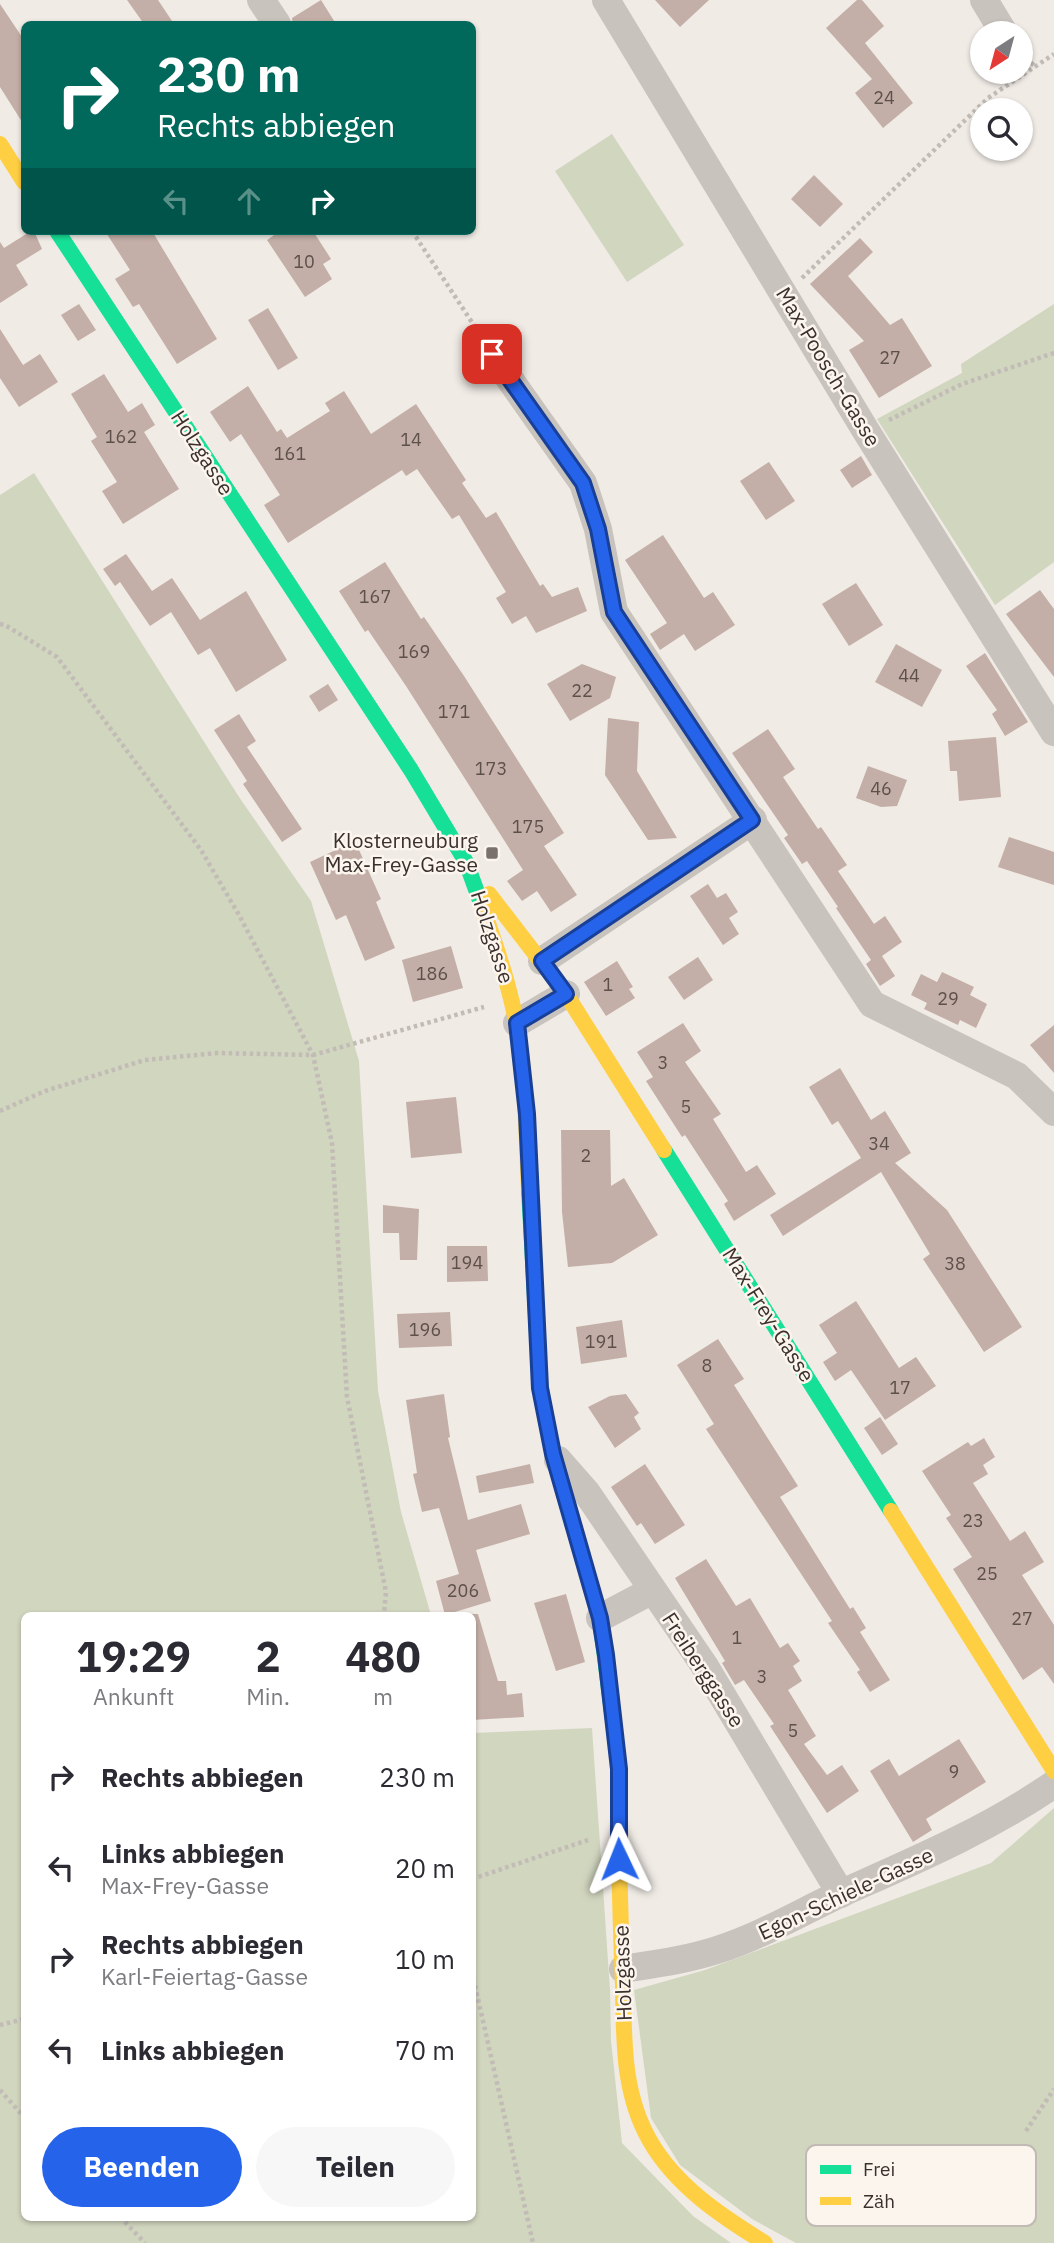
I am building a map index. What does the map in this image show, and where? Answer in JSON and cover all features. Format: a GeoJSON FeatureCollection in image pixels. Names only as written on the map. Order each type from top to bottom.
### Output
{"type":"FeatureCollection","features":[{"type":"Feature","properties":{"kind":"street"},"geometry":{"type":"LineString","coordinates":[[261,0],[275,21]]}},
{"type":"Feature","properties":{"kind":"street","name":"Max-Poosch-Gasse"},"geometry":{"type":"LineString","coordinates":[[606,0],[866,431],[1054,732]]}},
{"type":"Feature","properties":{"kind":"street"},"geometry":{"type":"LineString","coordinates":[[984,0],[997,21]]}},
{"type":"Feature","properties":{"kind":"street"},"geometry":{"type":"LineString","coordinates":[[0,145],[21,177]]}},
{"type":"Feature","properties":{"kind":"street","name":"Holzgasse"},"geometry":{"type":"LineString","coordinates":[[60,235],[411,770],[468,868],[498,950],[514,1011],[527,1114],[540,1388],[553,1454],[600,1618],[606,1655],[619,1769],[618,1832],[625,2058],[630,2092],[639,2120],[672,2174],[737,2226],[765,2243]]}},
{"type":"Feature","properties":{"kind":"street"},"geometry":{"type":"LineString","coordinates":[[492,354],[583,483],[598,529],[614,612],[872,1004],[1017,1076],[1054,1112]]}},
{"type":"Feature","properties":{"kind":"street"},"geometry":{"type":"LineString","coordinates":[[542,961],[752,820]]}},
{"type":"Feature","properties":{"kind":"street","name":"Max-Frey-Gasse"},"geometry":{"type":"LineString","coordinates":[[468,868],[566,994],[1054,1771]]}},
{"type":"Feature","properties":{"kind":"street"},"geometry":{"type":"LineString","coordinates":[[514,1011],[566,994]]}},
{"type":"Feature","properties":{"kind":"street","name":"Freiberggasse"},"geometry":{"type":"LineString","coordinates":[[553,1454],[587,1493],[651,1591],[704,1665],[841,1894]]}},
{"type":"Feature","properties":{"kind":"street"},"geometry":{"type":"LineString","coordinates":[[600,1618],[651,1591]]}},
{"type":"Feature","properties":{"kind":"street","name":"Egon-Schiele-Gasse"},"geometry":{"type":"LineString","coordinates":[[623,1969],[685,1959],[749,1938],[934,1854],[1017,1810],[1054,1784]]}},
{"type":"Feature","properties":{"kind":"path"},"geometry":{"type":"LineString","coordinates":[[784,296],[988,98],[1054,54]]}},
{"type":"Feature","properties":{"kind":"path"},"geometry":{"type":"LineString","coordinates":[[415,235],[492,354]]}},
{"type":"Feature","properties":{"kind":"path"},"geometry":{"type":"LineString","coordinates":[[866,431],[962,384],[1054,353]]}},
{"type":"Feature","properties":{"kind":"path"},"geometry":{"type":"LineString","coordinates":[[0,624],[57,657],[201,850],[239,915],[313,1055],[332,1143],[347,1397],[386,1592],[384,1612]]}},
{"type":"Feature","properties":{"kind":"path"},"geometry":{"type":"LineString","coordinates":[[0,1111],[45,1091],[145,1060],[217,1053],[313,1055],[514,1011]]}},
{"type":"Feature","properties":{"kind":"path"},"geometry":{"type":"LineString","coordinates":[[476,1877],[618,1832]]}},
{"type":"Feature","properties":{"kind":"path"},"geometry":{"type":"LineString","coordinates":[[476,1990],[533,2243]]}},
{"type":"Feature","properties":{"kind":"path"},"geometry":{"type":"LineString","coordinates":[[0,2025],[21,2020]]}},
{"type":"Feature","properties":{"kind":"path"},"geometry":{"type":"LineString","coordinates":[[1026,2131],[1054,2089]]}},
{"type":"Feature","properties":{"kind":"path"},"geometry":{"type":"LineString","coordinates":[[0,2090],[21,2114]]}},
{"type":"Feature","properties":{"kind":"path"},"geometry":{"type":"LineString","coordinates":[[124,2221],[145,2243]]}},
{"type":"Feature","properties":{"kind":"green space"},"geometry":{"type":"Polygon","coordinates":[[[612,134],[684,245],[627,282],[555,171],[612,134]]]}},
{"type":"Feature","properties":{"kind":"green space"},"geometry":{"type":"Polygon","coordinates":[[[1054,304],[1054,562],[995,605],[877,419],[962,373],[961,364],[1054,304]]]}},
{"type":"Feature","properties":{"kind":"green space"},"geometry":{"type":"Polygon","coordinates":[[[34,473],[239,797],[311,901],[359,1061],[378,1391],[401,1512],[430,1612],[21,1612],[21,2221],[476,2221],[476,1733],[592,1728],[611,2041],[622,2143],[693,2216],[731,2243],[0,2243],[0,495],[34,473]]]}},
{"type":"Feature","properties":{"kind":"green space"},"geometry":{"type":"Polygon","coordinates":[[[1054,1808],[1054,2243],[796,2243],[752,2219],[680,2165],[651,2118],[634,1990],[705,1970],[991,1863],[1054,1808]]]}},
{"type":"Feature","properties":{"kind":"building"},"geometry":{"type":"Polygon","coordinates":[[[127,0],[158,0],[172,21],[142,21],[127,0]]]}},
{"type":"Feature","properties":{"kind":"building"},"geometry":{"type":"Polygon","coordinates":[[[321,0],[334,21],[292,21],[292,18],[321,0]]]}},
{"type":"Feature","properties":{"kind":"building"},"geometry":{"type":"Polygon","coordinates":[[[655,0],[709,0],[680,27],[655,0]]]}},
{"type":"Feature","properties":{"kind":"building"},"geometry":{"type":"Polygon","coordinates":[[[857,0],[862,0],[884,26],[865,43],[913,103],[883,128],[855,93],[872,79],[826,28],[857,0]]]}},
{"type":"Feature","properties":{"kind":"building"},"geometry":{"type":"Polygon","coordinates":[[[0,4],[21,36],[21,120],[0,87],[0,4]]]}},
{"type":"Feature","properties":{"kind":"building"},"geometry":{"type":"Polygon","coordinates":[[[814,175],[843,204],[820,227],[791,199],[814,175]]]}},
{"type":"Feature","properties":{"kind":"building"},"geometry":{"type":"Polygon","coordinates":[[[25,235],[36,235],[42,249],[16,265],[28,285],[0,303],[0,242],[4,248],[25,235]]]}},
{"type":"Feature","properties":{"kind":"building"},"geometry":{"type":"Polygon","coordinates":[[[108,235],[154,235],[217,339],[177,364],[139,304],[133,307],[115,279],[130,270],[108,235]]]}},
{"type":"Feature","properties":{"kind":"building"},"geometry":{"type":"Polygon","coordinates":[[[274,235],[316,235],[331,259],[323,264],[332,279],[305,297],[267,240],[274,235]]]}},
{"type":"Feature","properties":{"kind":"building"},"geometry":{"type":"Polygon","coordinates":[[[860,238],[873,252],[848,276],[890,325],[902,318],[932,366],[879,398],[849,350],[864,341],[810,284],[860,238]]]}},
{"type":"Feature","properties":{"kind":"building"},"geometry":{"type":"Polygon","coordinates":[[[79,304],[96,330],[78,341],[61,315],[79,304]]]}},
{"type":"Feature","properties":{"kind":"building"},"geometry":{"type":"Polygon","coordinates":[[[268,308],[298,358],[278,370],[248,320],[268,308]]]}},
{"type":"Feature","properties":{"kind":"building"},"geometry":{"type":"Polygon","coordinates":[[[0,329],[23,365],[40,354],[58,382],[19,407],[0,378],[0,329]]]}},
{"type":"Feature","properties":{"kind":"building"},"geometry":{"type":"Polygon","coordinates":[[[104,374],[128,412],[142,403],[155,425],[144,432],[179,489],[123,524],[102,491],[117,482],[91,441],[97,437],[71,394],[104,374]]]}},
{"type":"Feature","properties":{"kind":"building"},"geometry":{"type":"Polygon","coordinates":[[[248,386],[277,432],[281,429],[287,438],[330,411],[325,403],[344,391],[371,434],[416,404],[466,480],[462,483],[486,518],[496,512],[540,586],[543,584],[552,597],[578,587],[587,611],[536,633],[526,616],[512,624],[496,598],[506,592],[459,515],[452,519],[417,469],[406,476],[402,470],[288,543],[264,505],[280,495],[241,434],[230,442],[210,412],[248,386]]]}},
{"type":"Feature","properties":{"kind":"building"},"geometry":{"type":"Polygon","coordinates":[[[861,456],[872,475],[852,488],[840,470],[861,456]]]}},
{"type":"Feature","properties":{"kind":"building"},"geometry":{"type":"Polygon","coordinates":[[[769,462],[795,501],[766,520],[740,481],[769,462]]]}},
{"type":"Feature","properties":{"kind":"building"},"geometry":{"type":"Polygon","coordinates":[[[663,535],[704,598],[713,592],[735,625],[695,651],[684,634],[660,650],[650,634],[667,623],[625,560],[663,535]]]}},
{"type":"Feature","properties":{"kind":"building"},"geometry":{"type":"Polygon","coordinates":[[[126,554],[152,591],[172,578],[200,620],[246,591],[287,660],[236,692],[210,648],[198,655],[171,612],[150,626],[120,582],[115,586],[103,569],[126,554]]]}},
{"type":"Feature","properties":{"kind":"building"},"geometry":{"type":"Polygon","coordinates":[[[385,562],[421,619],[424,617],[464,676],[564,833],[544,846],[577,895],[551,912],[537,891],[522,901],[507,881],[523,870],[406,686],[368,630],[365,632],[339,591],[385,562]]]}},
{"type":"Feature","properties":{"kind":"building"},"geometry":{"type":"Polygon","coordinates":[[[856,583],[883,625],[849,646],[822,604],[856,583]]]}},
{"type":"Feature","properties":{"kind":"building"},"geometry":{"type":"Polygon","coordinates":[[[1040,590],[1054,609],[1054,677],[1006,614],[1040,590]]]}},
{"type":"Feature","properties":{"kind":"building"},"geometry":{"type":"Polygon","coordinates":[[[896,644],[942,670],[922,707],[875,682],[896,644]]]}},
{"type":"Feature","properties":{"kind":"building"},"geometry":{"type":"Polygon","coordinates":[[[985,653],[1028,722],[1005,736],[992,714],[997,710],[966,666],[985,653]]]}},
{"type":"Feature","properties":{"kind":"building"},"geometry":{"type":"Polygon","coordinates":[[[582,664],[616,677],[610,698],[570,721],[547,684],[582,664]]]}},
{"type":"Feature","properties":{"kind":"building"},"geometry":{"type":"Polygon","coordinates":[[[328,684],[338,700],[319,712],[309,696],[328,684]]]}},
{"type":"Feature","properties":{"kind":"building"},"geometry":{"type":"Polygon","coordinates":[[[239,714],[256,741],[247,747],[302,829],[282,842],[243,784],[247,781],[214,730],[239,714]]]}},
{"type":"Feature","properties":{"kind":"building"},"geometry":{"type":"Polygon","coordinates":[[[608,718],[639,722],[637,771],[677,838],[648,840],[605,775],[608,718]]]}},
{"type":"Feature","properties":{"kind":"building"},"geometry":{"type":"Polygon","coordinates":[[[768,729],[795,769],[783,777],[818,829],[821,827],[847,865],[838,871],[874,924],[885,916],[902,942],[882,956],[895,976],[880,986],[866,964],[871,960],[836,908],[838,907],[807,861],[802,864],[784,838],[788,835],[732,753],[768,729]]]}},
{"type":"Feature","properties":{"kind":"building"},"geometry":{"type":"Polygon","coordinates":[[[996,737],[1001,797],[959,801],[957,771],[950,771],[948,741],[996,737]]]}},
{"type":"Feature","properties":{"kind":"building"},"geometry":{"type":"Polygon","coordinates":[[[868,766],[907,780],[897,806],[881,807],[856,798],[868,766]]]}},
{"type":"Feature","properties":{"kind":"building"},"geometry":{"type":"Polygon","coordinates":[[[1009,837],[1054,852],[1054,885],[998,867],[1009,837]]]}},
{"type":"Feature","properties":{"kind":"building"},"geometry":{"type":"Polygon","coordinates":[[[355,841],[381,899],[376,902],[395,948],[365,961],[346,915],[336,920],[310,862],[355,841]]]}},
{"type":"Feature","properties":{"kind":"building"},"geometry":{"type":"Polygon","coordinates":[[[708,884],[717,898],[726,893],[738,912],[729,918],[739,934],[723,945],[690,896],[708,884]]]}},
{"type":"Feature","properties":{"kind":"building"},"geometry":{"type":"Polygon","coordinates":[[[451,946],[463,988],[413,1002],[402,960],[451,946]]]}},
{"type":"Feature","properties":{"kind":"building"},"geometry":{"type":"Polygon","coordinates":[[[698,957],[713,980],[684,1000],[668,977],[698,957]]]}},
{"type":"Feature","properties":{"kind":"building"},"geometry":{"type":"Polygon","coordinates":[[[617,961],[633,987],[629,989],[635,998],[606,1016],[584,982],[617,961]]]}},
{"type":"Feature","properties":{"kind":"building"},"geometry":{"type":"Polygon","coordinates":[[[942,972],[974,987],[970,995],[987,1004],[976,1028],[960,1020],[958,1025],[924,1009],[927,1003],[911,995],[921,974],[937,982],[942,972]]]}},
{"type":"Feature","properties":{"kind":"building"},"geometry":{"type":"Polygon","coordinates":[[[683,1023],[701,1051],[685,1062],[721,1114],[713,1119],[746,1172],[757,1165],[776,1194],[734,1221],[724,1204],[728,1201],[646,1081],[653,1077],[637,1052],[683,1023]]]}},
{"type":"Feature","properties":{"kind":"building"},"geometry":{"type":"Polygon","coordinates":[[[1054,1025],[1054,1073],[1030,1045],[1054,1025]]]}},
{"type":"Feature","properties":{"kind":"building"},"geometry":{"type":"Polygon","coordinates":[[[840,1068],[871,1120],[885,1111],[911,1153],[895,1163],[947,1210],[1022,1327],[984,1352],[923,1259],[930,1254],[881,1172],[783,1236],[770,1215],[861,1158],[838,1121],[832,1125],[809,1087],[840,1068]]]}},
{"type":"Feature","properties":{"kind":"building"},"geometry":{"type":"Polygon","coordinates":[[[456,1097],[462,1153],[411,1158],[406,1102],[456,1097]]]}},
{"type":"Feature","properties":{"kind":"building"},"geometry":{"type":"Polygon","coordinates":[[[561,1130],[610,1130],[611,1186],[624,1178],[658,1235],[612,1263],[568,1267],[562,1212],[561,1130]]]}},
{"type":"Feature","properties":{"kind":"building"},"geometry":{"type":"Polygon","coordinates":[[[383,1205],[419,1209],[417,1260],[400,1260],[399,1233],[383,1233],[383,1205]]]}},
{"type":"Feature","properties":{"kind":"building"},"geometry":{"type":"Polygon","coordinates":[[[447,1246],[487,1246],[488,1281],[447,1282],[447,1246]]]}},
{"type":"Feature","properties":{"kind":"building"},"geometry":{"type":"Polygon","coordinates":[[[856,1301],[899,1368],[916,1357],[936,1386],[885,1420],[851,1370],[835,1381],[823,1362],[837,1353],[819,1325],[856,1301]]]}},
{"type":"Feature","properties":{"kind":"building"},"geometry":{"type":"Polygon","coordinates":[[[450,1312],[452,1346],[399,1348],[397,1314],[450,1312]]]}},
{"type":"Feature","properties":{"kind":"building"},"geometry":{"type":"Polygon","coordinates":[[[622,1320],[627,1357],[581,1364],[576,1327],[622,1320]]]}},
{"type":"Feature","properties":{"kind":"building"},"geometry":{"type":"Polygon","coordinates":[[[718,1339],[744,1379],[734,1385],[798,1486],[780,1497],[850,1609],[853,1607],[866,1628],[860,1632],[890,1680],[870,1692],[857,1672],[860,1670],[828,1623],[832,1621],[706,1429],[714,1424],[677,1365],[718,1339]]]}},
{"type":"Feature","properties":{"kind":"building"},"geometry":{"type":"Polygon","coordinates":[[[444,1394],[448,1438],[468,1520],[521,1504],[530,1534],[476,1550],[491,1601],[455,1612],[444,1612],[436,1581],[459,1574],[439,1508],[422,1512],[413,1474],[417,1473],[406,1400],[444,1394]]]}},
{"type":"Feature","properties":{"kind":"building"},"geometry":{"type":"Polygon","coordinates":[[[626,1394],[639,1413],[634,1417],[641,1429],[615,1448],[588,1407],[610,1396],[626,1394]]]}},
{"type":"Feature","properties":{"kind":"building"},"geometry":{"type":"Polygon","coordinates":[[[880,1417],[898,1444],[882,1455],[864,1428],[880,1417]]]}},
{"type":"Feature","properties":{"kind":"building"},"geometry":{"type":"Polygon","coordinates":[[[984,1438],[995,1457],[983,1465],[988,1474],[973,1483],[1010,1541],[1025,1531],[1044,1562],[1022,1575],[1054,1625],[1054,1684],[1042,1667],[1023,1680],[953,1569],[972,1557],[946,1518],[951,1515],[922,1471],[968,1442],[971,1446],[984,1438]]]}},
{"type":"Feature","properties":{"kind":"building"},"geometry":{"type":"Polygon","coordinates":[[[530,1464],[534,1483],[479,1493],[476,1476],[530,1464]]]}},
{"type":"Feature","properties":{"kind":"building"},"geometry":{"type":"Polygon","coordinates":[[[645,1464],[685,1525],[655,1544],[641,1523],[637,1526],[611,1487],[645,1464]]]}},
{"type":"Feature","properties":{"kind":"building"},"geometry":{"type":"Polygon","coordinates":[[[706,1559],[736,1606],[750,1598],[780,1648],[788,1643],[800,1661],[793,1666],[802,1681],[788,1690],[816,1736],[804,1744],[827,1775],[842,1765],[859,1791],[827,1813],[770,1726],[774,1724],[744,1680],[735,1685],[722,1663],[725,1661],[675,1578],[706,1559]]]}},
{"type":"Feature","properties":{"kind":"building"},"geometry":{"type":"Polygon","coordinates":[[[566,1594],[585,1662],[556,1671],[534,1603],[566,1594]]]}},
{"type":"Feature","properties":{"kind":"building"},"geometry":{"type":"Polygon","coordinates":[[[476,1614],[498,1681],[506,1681],[507,1695],[522,1693],[524,1717],[476,1720],[476,1614]]]}},
{"type":"Feature","properties":{"kind":"building"},"geometry":{"type":"Polygon","coordinates":[[[959,1739],[986,1782],[926,1819],[932,1830],[913,1842],[870,1771],[889,1759],[899,1776],[959,1739]]]}},
{"type":"Feature","properties":{"kind":"traffic: fast"},"geometry":{"type":"LineString","coordinates":[[60,235],[411,770],[466,862],[482,906]]}},
{"type":"Feature","properties":{"kind":"traffic: fast"},"geometry":{"type":"LineString","coordinates":[[664,1150],[891,1511]]}},
{"type":"Feature","properties":{"kind":"traffic: fast"},"geometry":{"type":"LineString","coordinates":[[529,1189],[540,1388],[553,1454],[600,1618],[619,1768],[619,1855]]}},
{"type":"Feature","properties":{"kind":"traffic: slow"},"geometry":{"type":"LineString","coordinates":[[0,144],[21,177]]}},
{"type":"Feature","properties":{"kind":"traffic: slow"},"geometry":{"type":"LineString","coordinates":[[489,894],[566,994],[664,1150]]}},
{"type":"Feature","properties":{"kind":"traffic: slow"},"geometry":{"type":"LineString","coordinates":[[482,906],[507,983],[520,1041],[529,1189]]}},
{"type":"Feature","properties":{"kind":"traffic: slow"},"geometry":{"type":"LineString","coordinates":[[891,1511],[1054,1771]]}},
{"type":"Feature","properties":{"kind":"traffic: slow"},"geometry":{"type":"LineString","coordinates":[[619,1855],[626,2065],[641,2123],[661,2157],[686,2186],[716,2211],[765,2243]]}},
{"type":"Feature","properties":{"kind":"place","name":"Klosterneuburg Max-Frey-Gasse"},"geometry":{"type":"Point","coordinates":[492,853]}},
{"type":"Feature","properties":{"kind":"route"},"geometry":{"type":"LineString","coordinates":[[492,354],[583,483],[598,529],[614,612],[752,820],[542,961],[566,994],[517,1023],[527,1114],[540,1388],[568,1513],[600,1618],[619,1769],[619,1859]]}}]}
